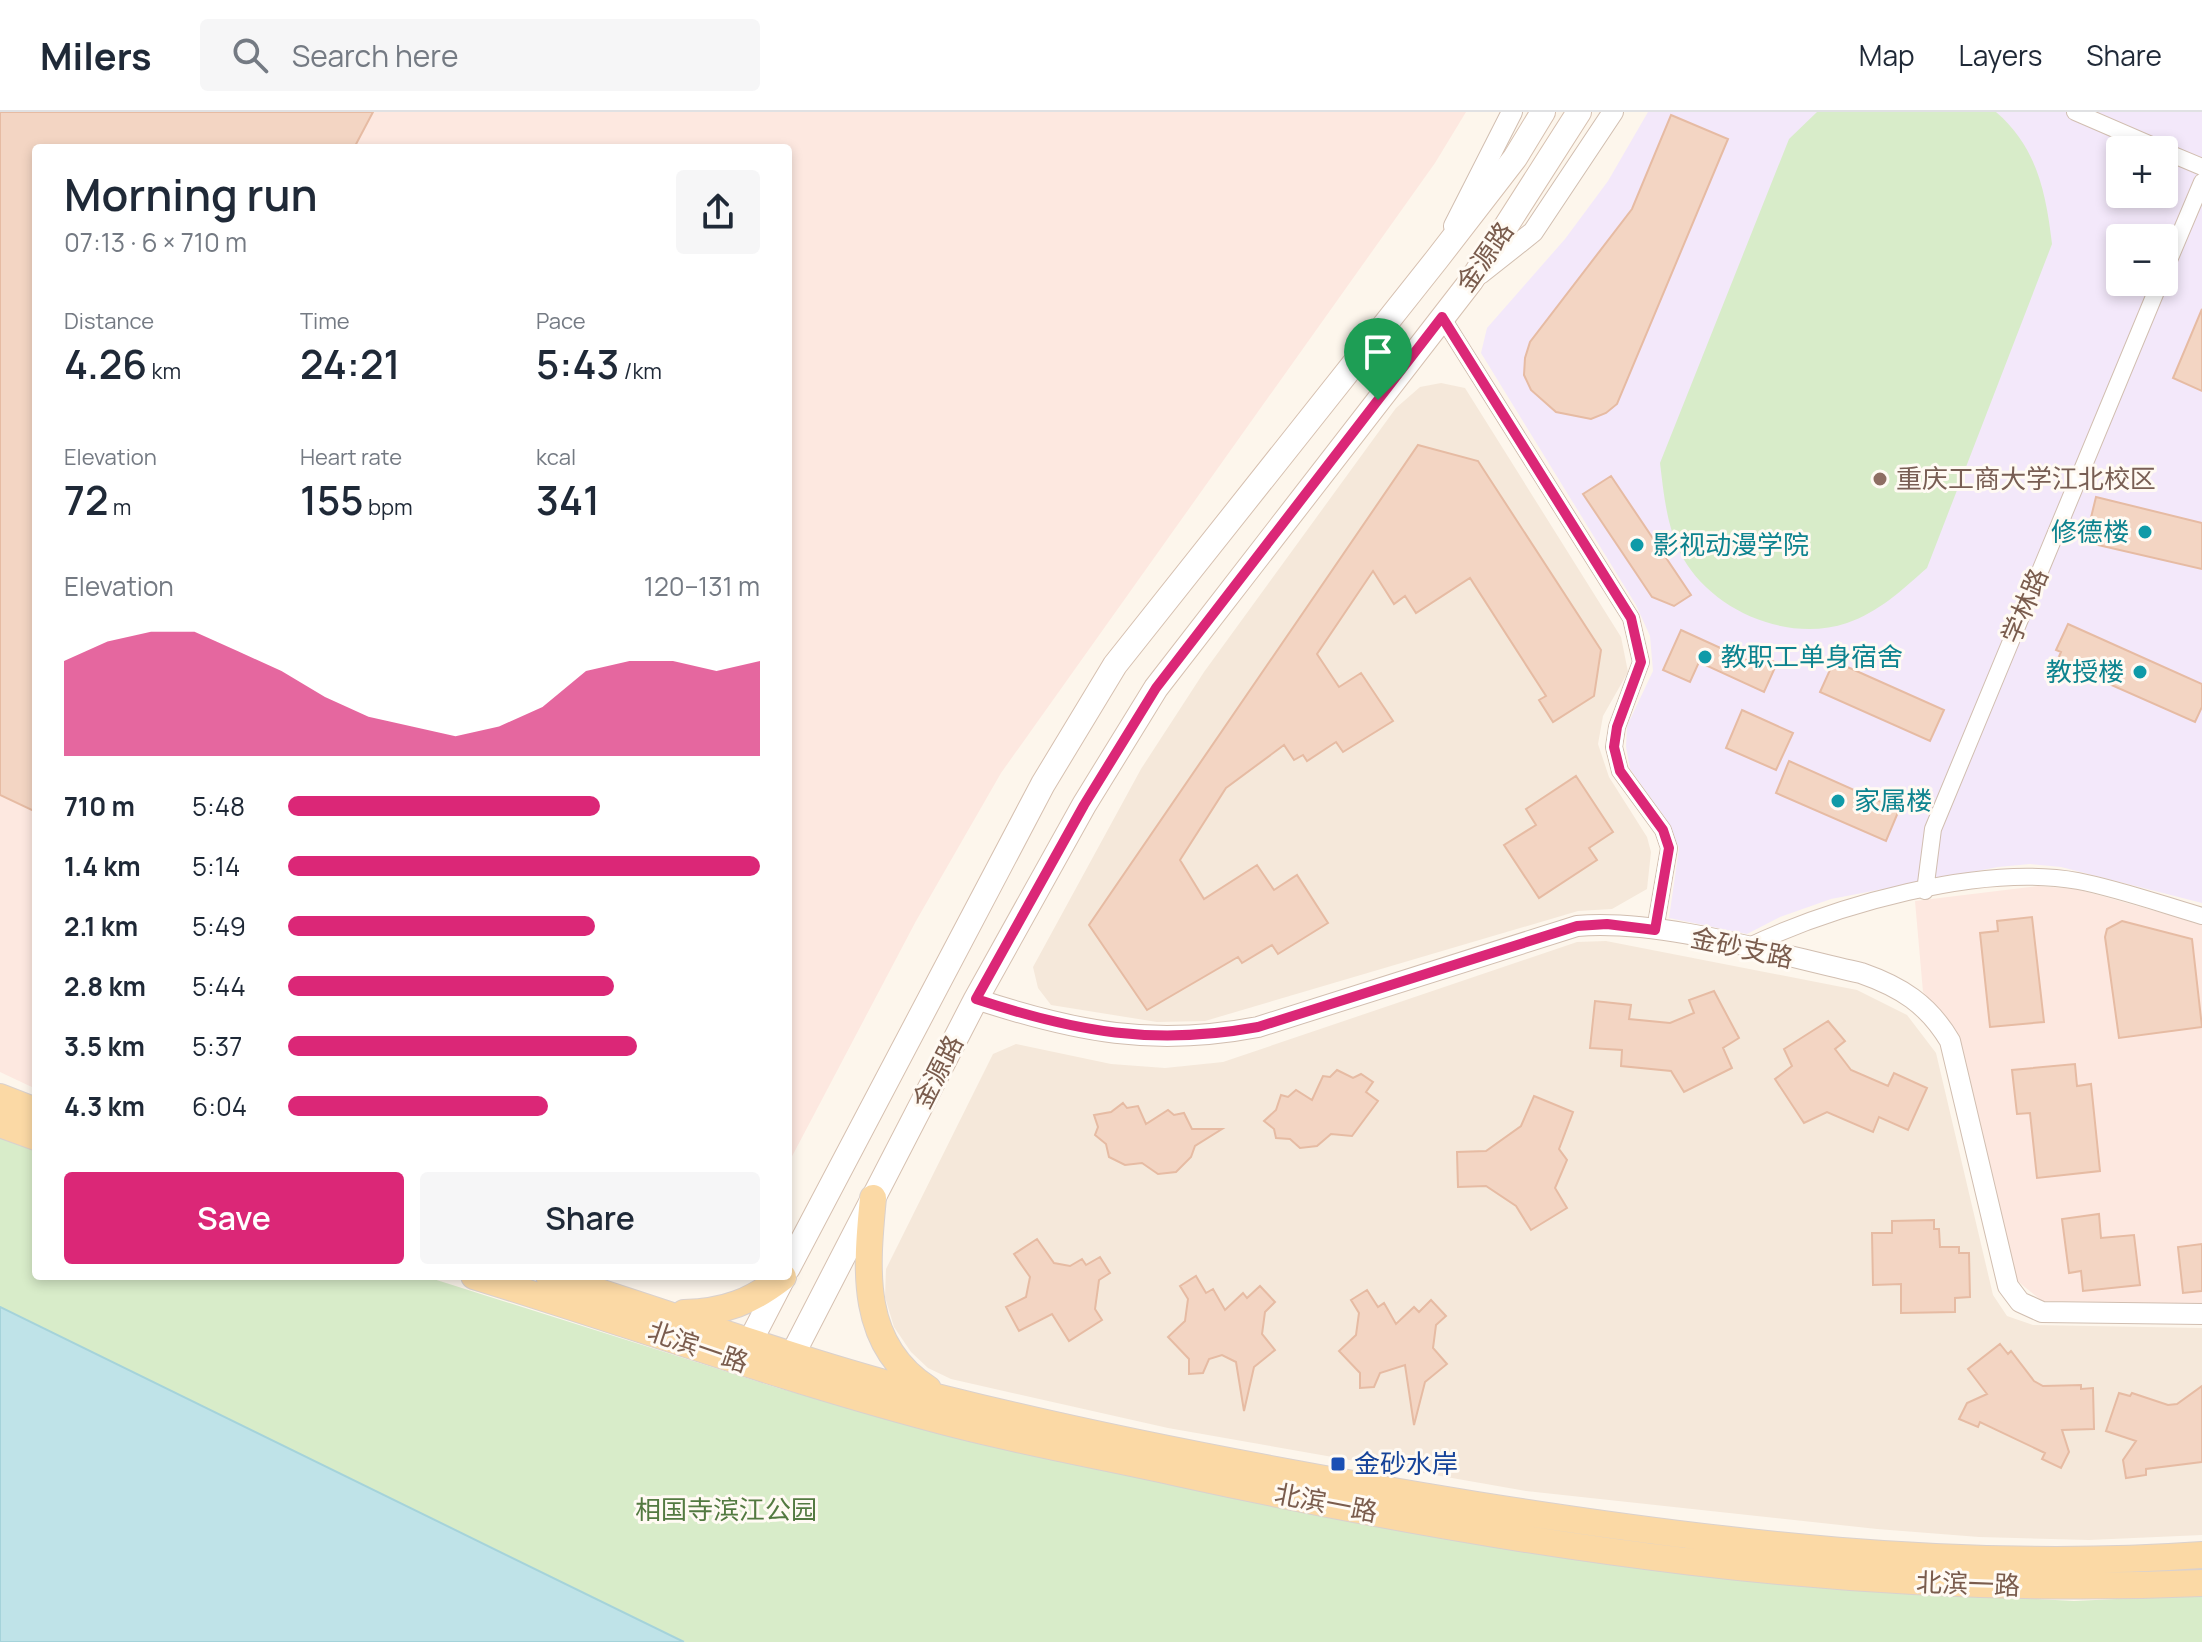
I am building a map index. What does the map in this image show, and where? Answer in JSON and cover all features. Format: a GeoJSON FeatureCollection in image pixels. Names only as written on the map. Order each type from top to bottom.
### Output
{"type":"FeatureCollection","features":[{"type":"Feature","properties":{"kind":"main road","name":"金源路"},"geometry":{"type":"LineString","coordinates":[[792,1261],[1043,784],[1115,665],[1437,259],[1515,158],[1543,112]]}},
{"type":"Feature","properties":{"kind":"main road","name":"金源路"},"geometry":{"type":"LineString","coordinates":[[786,1365],[976,999],[1084,805],[1156,688],[1471,281],[1579,112]]}},
{"type":"Feature","properties":{"kind":"main road"},"geometry":{"type":"LineString","coordinates":[[0,1097],[32,1109]]}},
{"type":"Feature","properties":{"kind":"main road"},"geometry":{"type":"LineString","coordinates":[[0,1124],[32,1136]]}},
{"type":"Feature","properties":{"kind":"main road"},"geometry":{"type":"LineString","coordinates":[[838,1173],[837,1186],[841,1199],[861,1205],[873,1198]]}},
{"type":"Feature","properties":{"kind":"main road"},"geometry":{"type":"LineString","coordinates":[[873,1198],[867,1264],[875,1320],[885,1345],[904,1374],[944,1399]]}},
{"type":"Feature","properties":{"kind":"main road","name":"北滨一路"},"geometry":{"type":"LineString","coordinates":[[489,1280],[746,1350]]}},
{"type":"Feature","properties":{"kind":"main road","name":"北滨一路"},"geometry":{"type":"LineString","coordinates":[[562,1280],[670,1314],[746,1350],[936,1420],[1315,1502],[1636,1556],[1842,1579],[2078,1588],[2202,1583]]}},
{"type":"Feature","properties":{"kind":"main road"},"geometry":{"type":"LineString","coordinates":[[670,1314],[733,1308],[758,1297],[778,1280]]}},
{"type":"Feature","properties":{"kind":"main road","name":"金源路"},"geometry":{"type":"LineString","coordinates":[[746,1350],[782,1280]]}},
{"type":"Feature","properties":{"kind":"main road","name":"北滨一路"},"geometry":{"type":"LineString","coordinates":[[786,1365],[1318,1479],[1636,1530],[1966,1560],[2202,1555]]}},
{"type":"Feature","properties":{"kind":"street"},"geometry":{"type":"LineString","coordinates":[[1437,259],[1512,112]]}},
{"type":"Feature","properties":{"kind":"street"},"geometry":{"type":"LineString","coordinates":[[1471,281],[1533,232],[1613,112]]}},
{"type":"Feature","properties":{"kind":"street"},"geometry":{"type":"LineString","coordinates":[[2075,112],[2131,136]]}},
{"type":"Feature","properties":{"kind":"street"},"geometry":{"type":"LineString","coordinates":[[2178,157],[2202,167]]}},
{"type":"Feature","properties":{"kind":"street"},"geometry":{"type":"LineString","coordinates":[[2178,239],[2202,182]]}},
{"type":"Feature","properties":{"kind":"street","name":"学林路"},"geometry":{"type":"LineString","coordinates":[[1925,891],[1933,829],[2154,296]]}},
{"type":"Feature","properties":{"kind":"street"},"geometry":{"type":"LineString","coordinates":[[1442,317],[1631,618],[1641,662],[1617,727],[1614,747],[1620,771],[1663,830],[1669,848],[1655,930]]}},
{"type":"Feature","properties":{"kind":"street"},"geometry":{"type":"LineString","coordinates":[[1745,948],[1823,914],[2001,878],[2078,881],[2202,916]]}},
{"type":"Feature","properties":{"kind":"street","name":"金砂支路"},"geometry":{"type":"LineString","coordinates":[[976,999],[1040,1020],[1101,1031],[1158,1038],[1207,1036],[1258,1027],[1577,926],[1607,924],[1745,948],[1890,983],[1918,1000],[1938,1021],[1950,1041],[2008,1286],[2020,1302],[2042,1312],[2202,1314]]}},
{"type":"Feature","properties":{"kind":"shaded area"},"geometry":{"type":"Polygon","coordinates":[[[0,112],[1466,112],[1435,163],[1001,773],[916,921],[792,1156],[792,144],[32,144],[32,1087],[0,1072],[0,112]]]}},
{"type":"Feature","properties":{"kind":"shaded area","name":"重庆工商大学江北校区"},"geometry":{"type":"Polygon","coordinates":[[[1648,112],[2202,112],[2202,903],[2061,867],[2030,864],[1998,867],[1831,899],[1780,917],[1747,934],[1669,918],[1679,848],[1669,823],[1630,769],[1626,747],[1627,726],[1653,671],[1650,636],[1636,605],[1481,353],[1487,328],[1565,239],[1608,181],[1648,112]]]}},
{"type":"Feature","properties":{"kind":"shaded area"},"geometry":{"type":"Polygon","coordinates":[[[1441,383],[1465,388],[1621,637],[1628,672],[1603,716],[1598,744],[1609,777],[1647,837],[1651,852],[1647,889],[1612,909],[1578,911],[1205,1021],[1157,1022],[1051,1005],[1038,988],[1033,967],[1141,769],[1204,672],[1396,408],[1420,387],[1441,383]]]}},
{"type":"Feature","properties":{"kind":"shaded area"},"geometry":{"type":"Polygon","coordinates":[[[2038,886],[2077,889],[2202,924],[2202,1304],[2042,1301],[2015,1279],[1943,1014],[1923,992],[1915,901],[2038,886]]]}},
{"type":"Feature","properties":{"kind":"shaded area","name":"金砂水岸"},"geometry":{"type":"Polygon","coordinates":[[[1606,941],[1857,990],[1907,1015],[1936,1053],[1993,1295],[2007,1316],[2033,1325],[2202,1328],[2202,1535],[2089,1540],[1979,1537],[1526,1491],[1168,1428],[951,1379],[928,1368],[911,1352],[894,1327],[885,1297],[886,1269],[993,1054],[1016,1044],[1111,1064],[1165,1068],[1223,1062],[1577,942],[1606,941]]]}},
{"type":"Feature","properties":{"kind":"green space"},"geometry":{"type":"Polygon","coordinates":[[[1817,112],[1996,112],[2021,140],[2037,172],[2052,244],[1927,568],[1890,600],[1859,618],[1824,628],[1801,629],[1754,618],[1713,593],[1696,577],[1673,536],[1660,463],[1789,139],[1817,112]]]}},
{"type":"Feature","properties":{"kind":"green space","name":"相国寺滨江公园"},"geometry":{"type":"Polygon","coordinates":[[[0,1135],[32,1147],[32,1280],[437,1280],[778,1388],[926,1428],[1840,1589],[2074,1601],[2202,1595],[2202,1642],[685,1642],[0,1307],[0,1135]]]}},
{"type":"Feature","properties":{"kind":"water"},"geometry":{"type":"Polygon","coordinates":[[[0,1307],[684,1642],[0,1642],[0,1307]]]}},
{"type":"Feature","properties":{"kind":"building"},"geometry":{"type":"Polygon","coordinates":[[[0,112],[373,112],[356,144],[32,144],[32,810],[0,795],[0,112]]]}},
{"type":"Feature","properties":{"kind":"building"},"geometry":{"type":"Polygon","coordinates":[[[1671,115],[1728,139],[1617,404],[1591,419],[1556,412],[1531,390],[1524,375],[1530,342],[1632,209],[1671,115]]]}},
{"type":"Feature","properties":{"kind":"building"},"geometry":{"type":"Polygon","coordinates":[[[2202,309],[2202,391],[2173,378],[2202,309]]]}},
{"type":"Feature","properties":{"kind":"building"},"geometry":{"type":"Polygon","coordinates":[[[1418,445],[1478,461],[1601,650],[1594,696],[1553,722],[1539,700],[1546,696],[1470,578],[1416,613],[1405,596],[1394,604],[1373,571],[1317,654],[1339,687],[1361,673],[1393,721],[1343,752],[1336,742],[1307,761],[1303,755],[1294,760],[1284,745],[1226,788],[1180,860],[1204,899],[1257,865],[1274,890],[1297,875],[1328,923],[1278,954],[1272,945],[1242,963],[1238,957],[1147,1010],[1089,925],[1418,445]]]}},
{"type":"Feature","properties":{"kind":"building","name":"影视动漫学院"},"geometry":{"type":"Polygon","coordinates":[[[1611,476],[1691,595],[1674,606],[1652,597],[1583,494],[1611,476]]]}},
{"type":"Feature","properties":{"kind":"building","name":"修德楼"},"geometry":{"type":"Polygon","coordinates":[[[2096,497],[2202,523],[2202,569],[2085,542],[2096,497]]]}},
{"type":"Feature","properties":{"kind":"building","name":"教授楼"},"geometry":{"type":"Polygon","coordinates":[[[2068,624],[2202,684],[2202,707],[2195,722],[2057,661],[2061,652],[2056,650],[2068,624]]]}},
{"type":"Feature","properties":{"kind":"building","name":"教职工单身宿舍"},"geometry":{"type":"Polygon","coordinates":[[[1681,630],[1751,662],[1755,653],[1777,663],[1764,692],[1699,662],[1690,682],[1663,670],[1681,630]]]}},
{"type":"Feature","properties":{"kind":"building","name":"家属楼"},"geometry":{"type":"Polygon","coordinates":[[[1834,661],[1944,710],[1930,741],[1820,692],[1834,661]]]}},
{"type":"Feature","properties":{"kind":"building","name":"家属楼"},"geometry":{"type":"Polygon","coordinates":[[[1742,710],[1793,733],[1776,770],[1726,748],[1742,710]]]}},
{"type":"Feature","properties":{"kind":"building","name":"家属楼"},"geometry":{"type":"Polygon","coordinates":[[[1789,761],[1899,810],[1886,841],[1776,793],[1789,761]]]}},
{"type":"Feature","properties":{"kind":"building"},"geometry":{"type":"Polygon","coordinates":[[[1576,776],[1613,832],[1589,848],[1597,860],[1539,898],[1504,845],[1536,825],[1526,809],[1576,776]]]}},
{"type":"Feature","properties":{"kind":"building"},"geometry":{"type":"Polygon","coordinates":[[[2032,917],[2044,1022],[1990,1027],[1980,933],[1998,931],[1997,921],[2032,917]]]}},
{"type":"Feature","properties":{"kind":"building"},"geometry":{"type":"Polygon","coordinates":[[[2122,921],[2192,939],[2202,1027],[2119,1038],[2105,937],[2107,929],[2122,921]]]}},
{"type":"Feature","properties":{"kind":"building"},"geometry":{"type":"Polygon","coordinates":[[[1714,991],[1739,1038],[1723,1048],[1732,1068],[1684,1092],[1671,1071],[1621,1066],[1622,1050],[1590,1048],[1595,1001],[1631,1005],[1629,1019],[1670,1023],[1694,1013],[1689,1000],[1714,991]]]}},
{"type":"Feature","properties":{"kind":"building"},"geometry":{"type":"Polygon","coordinates":[[[1828,1021],[1845,1041],[1835,1049],[1851,1070],[1888,1086],[1894,1073],[1927,1088],[1908,1130],[1879,1117],[1873,1132],[1827,1112],[1804,1123],[1775,1079],[1792,1066],[1784,1049],[1828,1021]]]}},
{"type":"Feature","properties":{"kind":"building"},"geometry":{"type":"Polygon","coordinates":[[[2075,1064],[2077,1086],[2091,1084],[2100,1171],[2037,1178],[2030,1113],[2017,1114],[2012,1070],[2075,1064]]]}},
{"type":"Feature","properties":{"kind":"building"},"geometry":{"type":"Polygon","coordinates":[[[1337,1070],[1353,1078],[1361,1074],[1373,1082],[1366,1092],[1378,1101],[1352,1136],[1331,1134],[1317,1146],[1300,1148],[1290,1139],[1276,1138],[1274,1129],[1264,1121],[1276,1110],[1281,1095],[1288,1097],[1296,1090],[1312,1100],[1323,1076],[1330,1077],[1337,1070]]]}},
{"type":"Feature","properties":{"kind":"building"},"geometry":{"type":"Polygon","coordinates":[[[1534,1096],[1573,1112],[1559,1149],[1567,1160],[1555,1188],[1567,1208],[1531,1230],[1516,1206],[1486,1186],[1458,1187],[1457,1152],[1486,1151],[1521,1126],[1534,1096]]]}},
{"type":"Feature","properties":{"kind":"building"},"geometry":{"type":"Polygon","coordinates":[[[1123,1103],[1127,1108],[1138,1106],[1146,1124],[1168,1110],[1174,1115],[1184,1113],[1192,1129],[1222,1129],[1195,1146],[1191,1157],[1176,1172],[1158,1174],[1142,1163],[1125,1165],[1109,1157],[1106,1144],[1095,1135],[1098,1127],[1094,1115],[1111,1112],[1123,1103]]]}},
{"type":"Feature","properties":{"kind":"building"},"geometry":{"type":"Polygon","coordinates":[[[2099,1214],[2101,1238],[2134,1235],[2140,1285],[2083,1291],[2081,1271],[2069,1273],[2062,1219],[2099,1214]]]}},
{"type":"Feature","properties":{"kind":"building"},"geometry":{"type":"Polygon","coordinates":[[[1934,1220],[1934,1229],[1939,1229],[1940,1247],[1959,1247],[1959,1253],[1969,1253],[1970,1297],[1955,1298],[1955,1312],[1901,1313],[1901,1284],[1873,1285],[1872,1233],[1892,1233],[1892,1221],[1934,1220]]]}},
{"type":"Feature","properties":{"kind":"building"},"geometry":{"type":"Polygon","coordinates":[[[1037,1239],[1054,1263],[1070,1266],[1082,1259],[1086,1265],[1100,1257],[1110,1273],[1099,1280],[1095,1309],[1102,1320],[1069,1341],[1052,1314],[1019,1331],[1006,1307],[1026,1297],[1030,1277],[1014,1254],[1037,1239]]]}},
{"type":"Feature","properties":{"kind":"building"},"geometry":{"type":"Polygon","coordinates":[[[2202,1244],[2202,1291],[2183,1293],[2178,1247],[2202,1244]]]}},
{"type":"Feature","properties":{"kind":"building"},"geometry":{"type":"Polygon","coordinates":[[[1196,1276],[1206,1293],[1213,1289],[1225,1310],[1243,1293],[1247,1298],[1260,1286],[1275,1302],[1265,1312],[1262,1334],[1275,1350],[1254,1367],[1244,1411],[1236,1362],[1222,1355],[1209,1359],[1203,1373],[1189,1374],[1189,1359],[1168,1337],[1185,1321],[1188,1299],[1180,1286],[1196,1276]]]}},
{"type":"Feature","properties":{"kind":"building"},"geometry":{"type":"Polygon","coordinates":[[[1367,1290],[1378,1307],[1384,1303],[1396,1324],[1414,1307],[1419,1312],[1431,1300],[1446,1316],[1436,1325],[1433,1348],[1447,1364],[1425,1382],[1414,1425],[1405,1365],[1380,1373],[1374,1387],[1360,1388],[1360,1373],[1339,1351],[1356,1335],[1359,1313],[1351,1300],[1367,1290]]]}},
{"type":"Feature","properties":{"kind":"building"},"geometry":{"type":"Polygon","coordinates":[[[2000,1344],[2008,1354],[2011,1351],[2034,1381],[2043,1386],[2081,1385],[2081,1389],[2093,1388],[2094,1429],[2062,1430],[2069,1452],[2061,1468],[2042,1459],[2045,1453],[1980,1422],[1978,1427],[1959,1419],[1967,1403],[1987,1394],[1968,1369],[2000,1344]]]}},
{"type":"Feature","properties":{"kind":"building"},"geometry":{"type":"Polygon","coordinates":[[[2202,1386],[2202,1462],[2146,1469],[2146,1475],[2126,1478],[2123,1460],[2136,1441],[2106,1431],[2119,1393],[2130,1396],[2132,1393],[2168,1405],[2177,1404],[2202,1386]]]}},
{"type":"Feature","properties":{"kind":"place","name":"重庆工商大学江北校区"},"geometry":{"type":"Point","coordinates":[1880,479]}},
{"type":"Feature","properties":{"kind":"place","name":"修德楼"},"geometry":{"type":"Point","coordinates":[2145,532]}},
{"type":"Feature","properties":{"kind":"place","name":"影视动漫学院"},"geometry":{"type":"Point","coordinates":[1637,545]}},
{"type":"Feature","properties":{"kind":"place","name":"教职工单身宿舍"},"geometry":{"type":"Point","coordinates":[1705,657]}},
{"type":"Feature","properties":{"kind":"place","name":"教授楼"},"geometry":{"type":"Point","coordinates":[2140,672]}},
{"type":"Feature","properties":{"kind":"place","name":"家属楼"},"geometry":{"type":"Point","coordinates":[1838,801]}},
{"type":"Feature","properties":{"kind":"place","name":"金砂水岸"},"geometry":{"type":"Point","coordinates":[1338,1464]}},
{"type":"Feature","properties":{"kind":"route"},"geometry":{"type":"LineString","coordinates":[[1442,317],[1631,618],[1641,662],[1617,727],[1614,747],[1620,771],[1663,830],[1669,848],[1655,930],[1607,924],[1577,926],[1258,1027],[1207,1036],[1158,1038],[1101,1031],[1040,1020],[976,999],[1084,805],[1156,688],[1378,400],[1442,317]]}}]}
